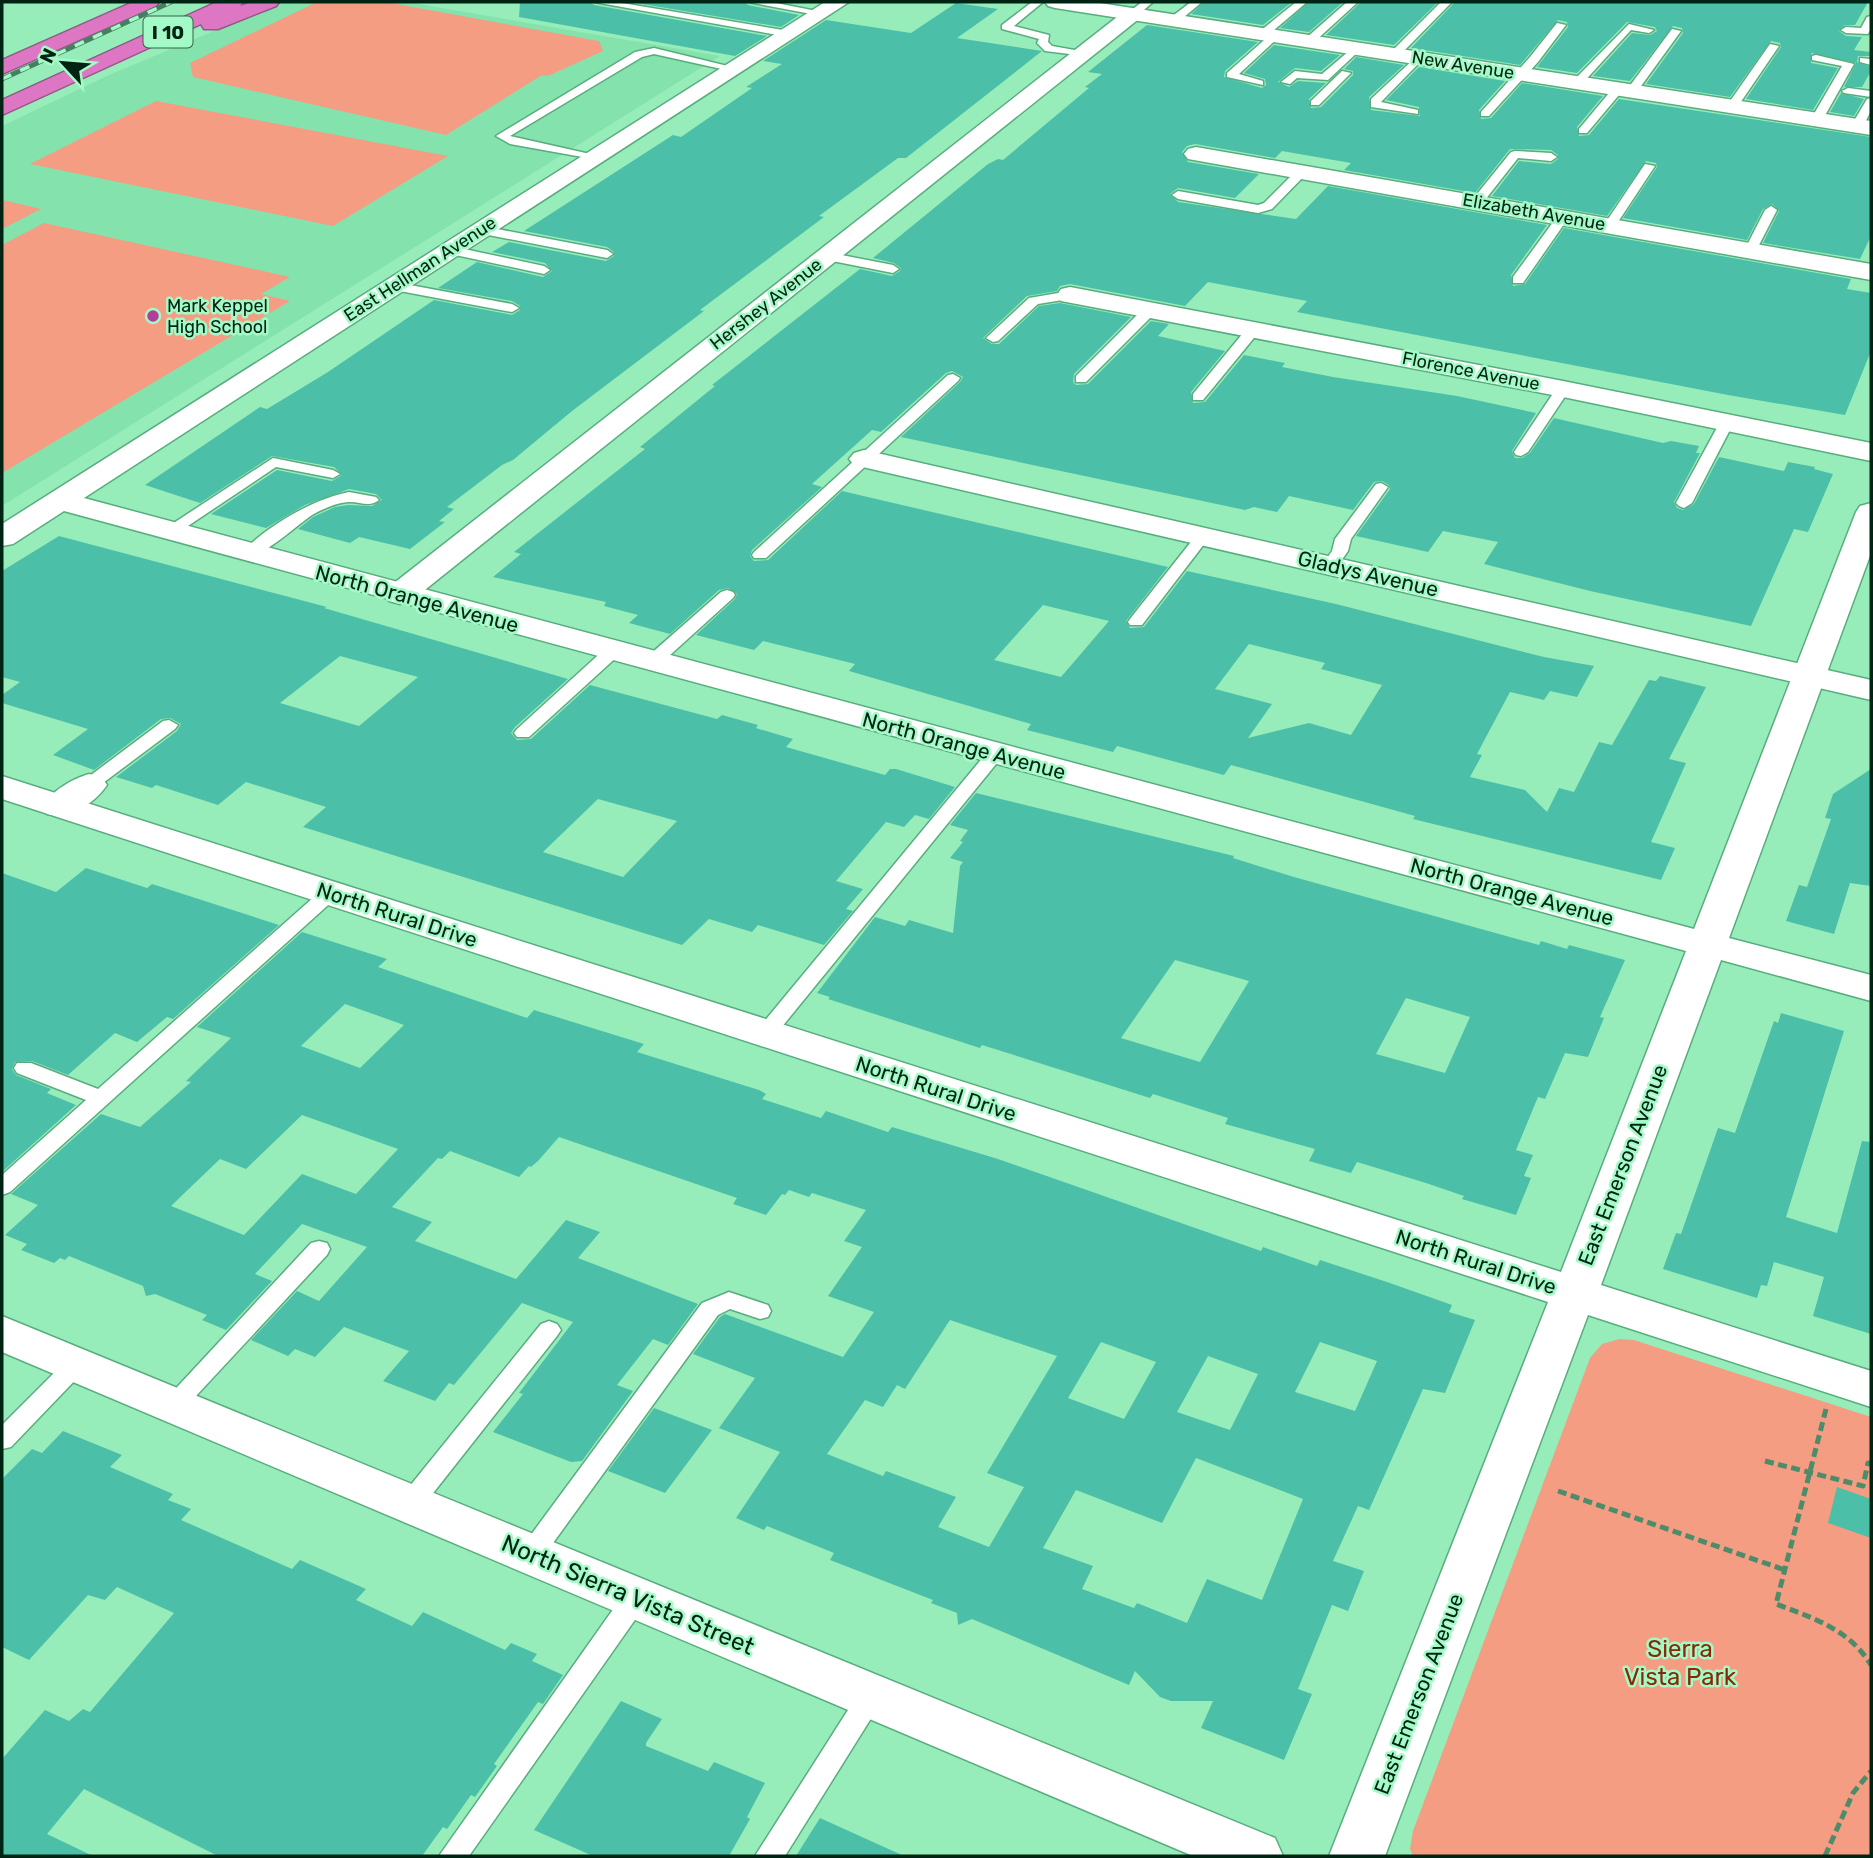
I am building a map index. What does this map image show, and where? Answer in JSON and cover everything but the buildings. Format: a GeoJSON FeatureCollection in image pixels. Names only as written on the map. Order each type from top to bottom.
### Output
{"type":"FeatureCollection","features":[{"type":"Feature","properties":{"kind":"highway","name":"I 10"},"geometry":{"type":"LineString","coordinates":[[2,53],[117,2]]}},
{"type":"Feature","properties":{"kind":"highway"},"geometry":{"type":"LineString","coordinates":[[2,68],[149,2]]}},
{"type":"Feature","properties":{"kind":"highway"},"geometry":{"type":"LineString","coordinates":[[2,91],[194,2]]}},
{"type":"Feature","properties":{"kind":"highway","name":"I 10"},"geometry":{"type":"LineString","coordinates":[[2,108],[233,2]]}},
{"type":"Feature","properties":{"kind":"highway"},"geometry":{"type":"LineString","coordinates":[[103,61],[200,30],[269,2]]}},
{"type":"Feature","properties":{"kind":"street","name":"New Avenue"},"geometry":{"type":"LineString","coordinates":[[1055,2],[1140,8],[1174,20],[1864,127]]}},
{"type":"Feature","properties":{"kind":"street","name":"East Hellman Avenue"},"geometry":{"type":"LineString","coordinates":[[2,537],[831,7]]}},
{"type":"Feature","properties":{"kind":"street","name":"Hershey Avenue"},"geometry":{"type":"LineString","coordinates":[[400,594],[1140,8]]}},
{"type":"Feature","properties":{"kind":"street","name":"Elizabeth Avenue"},"geometry":{"type":"LineString","coordinates":[[1196,154],[1871,272]]}},
{"type":"Feature","properties":{"kind":"street","name":"Florence Avenue"},"geometry":{"type":"LineString","coordinates":[[1070,295],[1563,389],[1871,452]]}},
{"type":"Feature","properties":{"kind":"street","name":"Gladys Avenue"},"geometry":{"type":"LineString","coordinates":[[864,459],[1871,690]]}},
{"type":"Feature","properties":{"kind":"street","name":"North Orange Avenue"},"geometry":{"type":"LineString","coordinates":[[59,500],[249,554],[1871,988]]}},
{"type":"Feature","properties":{"kind":"street","name":"East Emerson Avenue"},"geometry":{"type":"LineString","coordinates":[[1357,1856],[1573,1293],[1587,1264],[1871,513]]}},
{"type":"Feature","properties":{"kind":"street","name":"North Rural Drive"},"geometry":{"type":"LineString","coordinates":[[5,791],[74,795],[330,893],[1871,1388]]}},
{"type":"Feature","properties":{"kind":"street","name":"North Sierra Vista Street"},"geometry":{"type":"LineString","coordinates":[[2,1333],[1255,1856]]}},
{"type":"Feature","properties":{"kind":"lane"},"geometry":{"type":"LineString","coordinates":[[599,2],[789,34]]}},
{"type":"Feature","properties":{"kind":"lane"},"geometry":{"type":"LineString","coordinates":[[753,2],[831,7]]}},
{"type":"Feature","properties":{"kind":"lane"},"geometry":{"type":"LineString","coordinates":[[1038,2],[1006,27],[1045,37],[1042,43],[1049,49],[1082,54]]}},
{"type":"Feature","properties":{"kind":"lane"},"geometry":{"type":"LineString","coordinates":[[1174,20],[1197,2]]}},
{"type":"Feature","properties":{"kind":"lane"},"geometry":{"type":"LineString","coordinates":[[1259,83],[1231,75],[1302,2]]}},
{"type":"Feature","properties":{"kind":"lane"},"geometry":{"type":"LineString","coordinates":[[1309,41],[1353,2]]}},
{"type":"Feature","properties":{"kind":"lane"},"geometry":{"type":"LineString","coordinates":[[1395,54],[1447,2]]}},
{"type":"Feature","properties":{"kind":"lane"},"geometry":{"type":"LineString","coordinates":[[1846,30],[1864,33],[1871,19]]}},
{"type":"Feature","properties":{"kind":"lane"},"geometry":{"type":"LineString","coordinates":[[1485,114],[1531,64],[1561,25]]}},
{"type":"Feature","properties":{"kind":"lane"},"geometry":{"type":"LineString","coordinates":[[1572,82],[1629,27],[1649,30]]}},
{"type":"Feature","properties":{"kind":"lane"},"geometry":{"type":"LineString","coordinates":[[1572,82],[1610,30]]}},
{"type":"Feature","properties":{"kind":"lane"},"geometry":{"type":"LineString","coordinates":[[1583,131],[1625,90],[1676,31]]}},
{"type":"Feature","properties":{"kind":"lane"},"geometry":{"type":"LineString","coordinates":[[1732,107],[1774,46]]}},
{"type":"Feature","properties":{"kind":"lane"},"geometry":{"type":"LineString","coordinates":[[1286,82],[1296,74],[1324,78],[1363,49]]}},
{"type":"Feature","properties":{"kind":"lane"},"geometry":{"type":"LineString","coordinates":[[1315,103],[1363,49]]}},
{"type":"Feature","properties":{"kind":"lane"},"geometry":{"type":"LineString","coordinates":[[595,158],[510,141],[502,136],[639,54],[654,51],[735,69]]}},
{"type":"Feature","properties":{"kind":"lane"},"geometry":{"type":"LineString","coordinates":[[1415,112],[1375,105],[1375,101],[1418,58]]}},
{"type":"Feature","properties":{"kind":"lane"},"geometry":{"type":"LineString","coordinates":[[1816,58],[1849,64],[1816,120]]}},
{"type":"Feature","properties":{"kind":"lane"},"geometry":{"type":"LineString","coordinates":[[1848,91],[1871,94]]}},
{"type":"Feature","properties":{"kind":"lane"},"geometry":{"type":"LineString","coordinates":[[1864,127],[1871,102]]}},
{"type":"Feature","properties":{"kind":"lane"},"geometry":{"type":"LineString","coordinates":[[1477,202],[1515,154],[1551,157]]}},
{"type":"Feature","properties":{"kind":"lane"},"geometry":{"type":"LineString","coordinates":[[1610,225],[1649,166]]}},
{"type":"Feature","properties":{"kind":"lane"},"geometry":{"type":"LineString","coordinates":[[1178,195],[1258,209],[1268,206],[1303,172]]}},
{"type":"Feature","properties":{"kind":"lane"},"geometry":{"type":"LineString","coordinates":[[1751,251],[1771,210]]}},
{"type":"Feature","properties":{"kind":"lane"},"geometry":{"type":"LineString","coordinates":[[1518,280],[1563,217]]}},
{"type":"Feature","properties":{"kind":"lane"},"geometry":{"type":"LineString","coordinates":[[482,230],[607,254]]}},
{"type":"Feature","properties":{"kind":"lane"},"geometry":{"type":"LineString","coordinates":[[450,250],[544,270]]}},
{"type":"Feature","properties":{"kind":"lane"},"geometry":{"type":"LineString","coordinates":[[826,256],[894,269]]}},
{"type":"Feature","properties":{"kind":"lane"},"geometry":{"type":"LineString","coordinates":[[394,286],[512,308]]}},
{"type":"Feature","properties":{"kind":"lane"},"geometry":{"type":"LineString","coordinates":[[993,338],[1034,301],[1070,295]]}},
{"type":"Feature","properties":{"kind":"lane"},"geometry":{"type":"LineString","coordinates":[[1081,379],[1150,310]]}},
{"type":"Feature","properties":{"kind":"lane"},"geometry":{"type":"LineString","coordinates":[[1198,397],[1253,330]]}},
{"type":"Feature","properties":{"kind":"lane"},"geometry":{"type":"LineString","coordinates":[[760,555],[953,378]]}},
{"type":"Feature","properties":{"kind":"lane"},"geometry":{"type":"LineString","coordinates":[[1521,452],[1563,389]]}},
{"type":"Feature","properties":{"kind":"lane"},"geometry":{"type":"LineString","coordinates":[[1684,503],[1726,424]]}},
{"type":"Feature","properties":{"kind":"lane"},"geometry":{"type":"LineString","coordinates":[[171,531],[273,462],[333,474]]}},
{"type":"Feature","properties":{"kind":"lane"},"geometry":{"type":"LineString","coordinates":[[1330,565],[1340,551],[1343,539],[1381,487]]}},
{"type":"Feature","properties":{"kind":"lane"},"geometry":{"type":"LineString","coordinates":[[249,554],[331,500],[351,497],[372,500]]}},
{"type":"Feature","properties":{"kind":"lane"},"geometry":{"type":"LineString","coordinates":[[1136,622],[1203,536]]}},
{"type":"Feature","properties":{"kind":"lane"},"geometry":{"type":"LineString","coordinates":[[652,662],[727,595]]}},
{"type":"Feature","properties":{"kind":"lane"},"geometry":{"type":"LineString","coordinates":[[523,733],[613,651]]}},
{"type":"Feature","properties":{"kind":"lane"},"geometry":{"type":"LineString","coordinates":[[74,795],[169,725]]}},
{"type":"Feature","properties":{"kind":"lane"},"geometry":{"type":"LineString","coordinates":[[765,1034],[995,754]]}},
{"type":"Feature","properties":{"kind":"lane"},"geometry":{"type":"LineString","coordinates":[[2,1187],[330,893]]}},
{"type":"Feature","properties":{"kind":"lane"},"geometry":{"type":"LineString","coordinates":[[24,1068],[101,1098]]}},
{"type":"Feature","properties":{"kind":"lane"},"geometry":{"type":"LineString","coordinates":[[174,1405],[319,1250]]}},
{"type":"Feature","properties":{"kind":"lane"},"geometry":{"type":"LineString","coordinates":[[531,1554],[710,1309],[729,1300],[761,1311]]}},
{"type":"Feature","properties":{"kind":"lane"},"geometry":{"type":"LineString","coordinates":[[410,1504],[549,1330]]}},
{"type":"Feature","properties":{"kind":"lane"},"geometry":{"type":"LineString","coordinates":[[2,1440],[76,1365]]}},
{"type":"Feature","properties":{"kind":"lane"},"geometry":{"type":"LineString","coordinates":[[453,1856],[635,1599]]}},
{"type":"Feature","properties":{"kind":"lane"},"geometry":{"type":"LineString","coordinates":[[769,1856],[872,1696]]}},
{"type":"Feature","properties":{"kind":"path"},"geometry":{"type":"LineString","coordinates":[[1827,1405],[1776,1604],[1847,1635],[1865,1653],[1871,1665]]}},
{"type":"Feature","properties":{"kind":"path"},"geometry":{"type":"LineString","coordinates":[[1765,1461],[1863,1486],[1868,1462],[1871,1464]]}},
{"type":"Feature","properties":{"kind":"path"},"geometry":{"type":"LineString","coordinates":[[1558,1491],[1785,1570]]}},
{"type":"Feature","properties":{"kind":"path"},"geometry":{"type":"LineString","coordinates":[[1825,1856],[1853,1793],[1871,1772]]}},
{"type":"Feature","properties":{"kind":"shaded area","name":"Mark Keppel High School"},"geometry":{"type":"Polygon","coordinates":[[[283,2],[407,2],[720,56],[2,506],[2,126],[109,75],[283,2]]]}},
{"type":"Feature","properties":{"kind":"green space"},"geometry":{"type":"Polygon","coordinates":[[[317,2],[385,2],[599,41],[603,51],[548,76],[542,75],[446,135],[193,77],[190,63],[317,2]]]}},
{"type":"Feature","properties":{"kind":"green space"},"geometry":{"type":"Polygon","coordinates":[[[156,101],[448,156],[333,226],[30,164],[156,101]]]}},
{"type":"Feature","properties":{"kind":"green space"},"geometry":{"type":"Polygon","coordinates":[[[2,200],[41,209],[2,229],[2,200]]]}},
{"type":"Feature","properties":{"kind":"green space"},"geometry":{"type":"Polygon","coordinates":[[[44,223],[290,277],[261,294],[290,301],[2,473],[2,245],[44,223]]]}},
{"type":"Feature","properties":{"kind":"green space","name":"Sierra Vista Park"},"geometry":{"type":"Polygon","coordinates":[[[1619,1339],[1634,1340],[1871,1417],[1871,1856],[1413,1856],[1410,1849],[1413,1831],[1590,1358],[1602,1344],[1619,1339]]]}},
{"type":"Feature","properties":{"kind":"railway"},"geometry":{"type":"LineString","coordinates":[[2,79],[171,2]]}},
{"type":"Feature","properties":{"kind":"place","name":"Mark Keppel High School"},"geometry":{"type":"Point","coordinates":[153,316]}}]}
